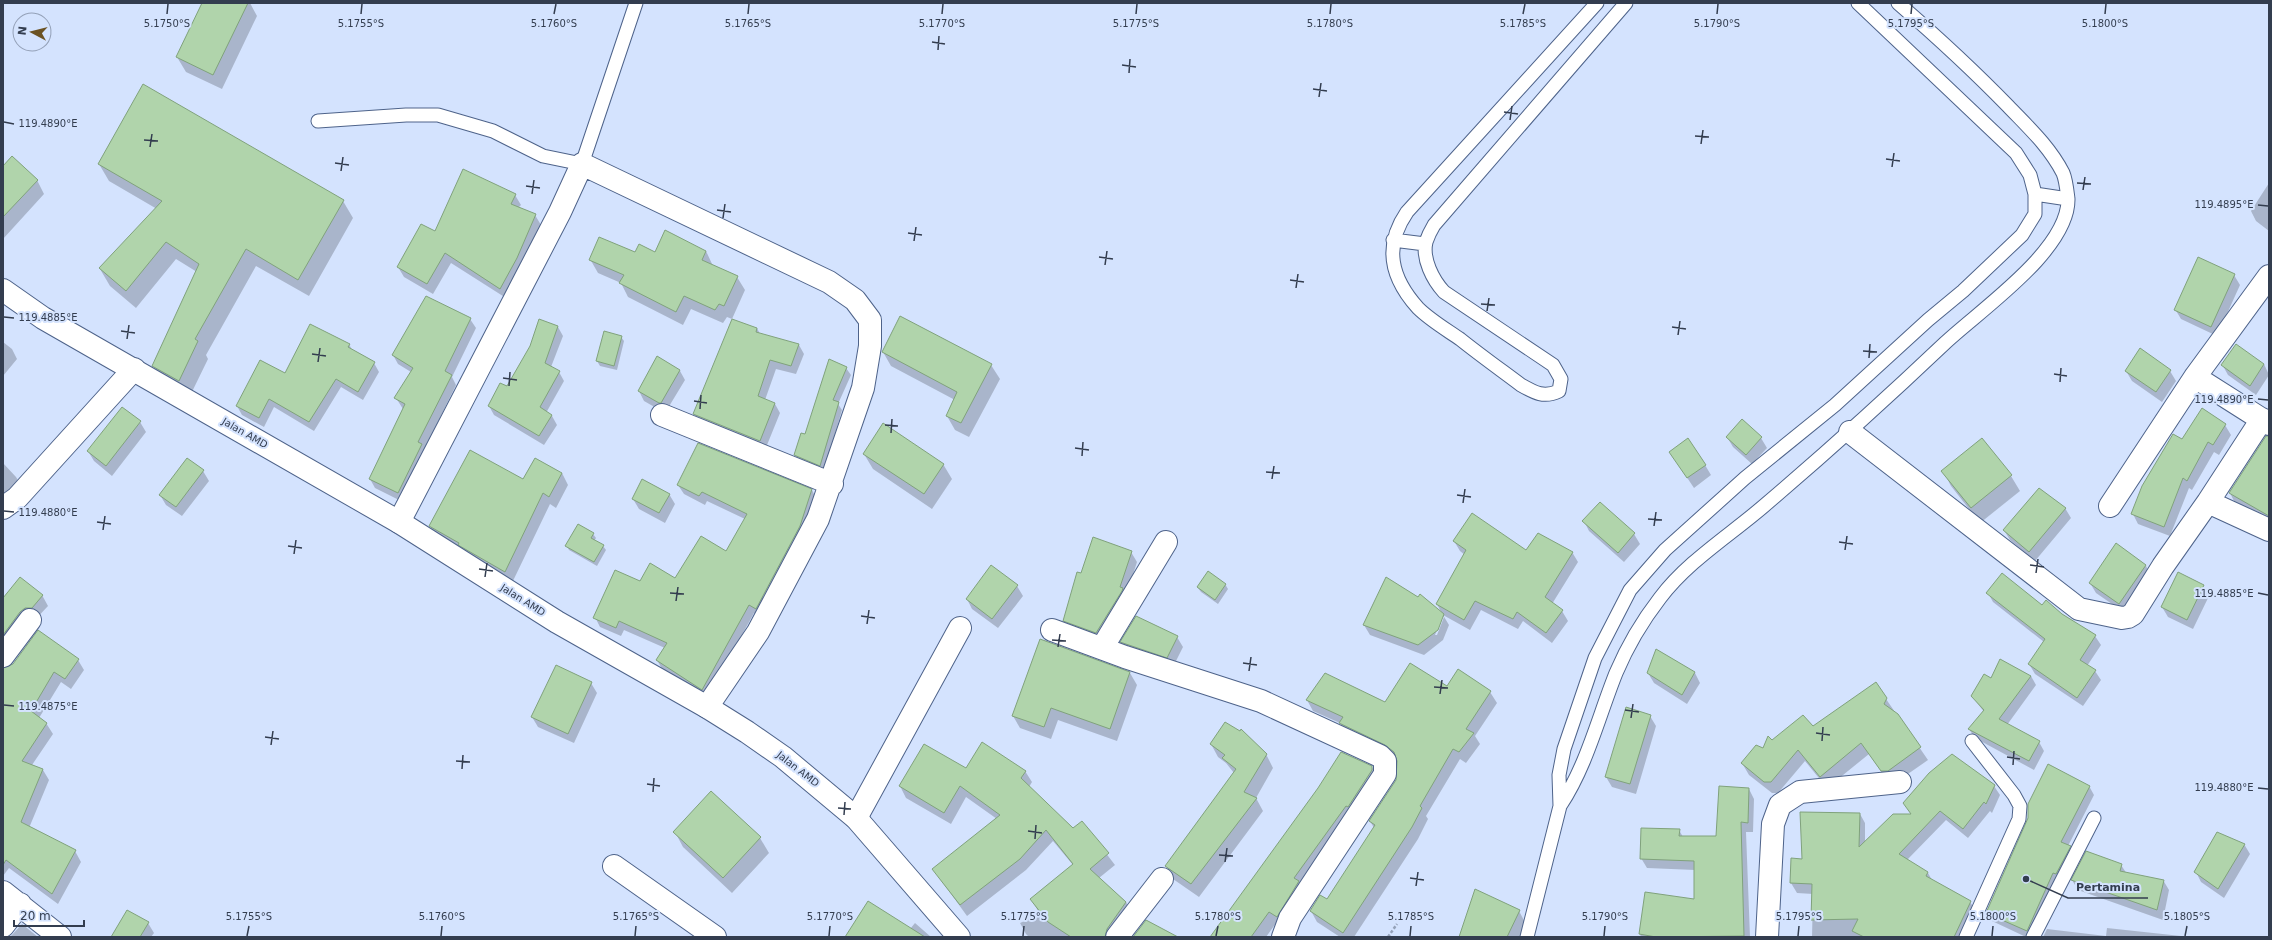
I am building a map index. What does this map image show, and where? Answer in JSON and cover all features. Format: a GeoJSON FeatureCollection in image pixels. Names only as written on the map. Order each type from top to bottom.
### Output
{"type":"FeatureCollection","features":[{"type":"Feature","properties":{"kind":"street"},"geometry":{"type":"LineString","coordinates":[[399,522],[560,212],[582,164],[829,282],[855,300],[870,320],[870,346],[863,388],[832,484],[818,519],[758,632],[707,707]]}},
{"type":"Feature","properties":{"kind":"street"},"geometry":{"type":"LineString","coordinates":[[2110,506],[2195,377],[2269,276]]}},
{"type":"Feature","properties":{"kind":"street","name":"Jalan AMD"},"geometry":{"type":"LineString","coordinates":[[4,292],[48,321],[399,522],[557,622],[707,707],[783,757],[856,818],[959,937]]}},
{"type":"Feature","properties":{"kind":"street"},"geometry":{"type":"LineString","coordinates":[[3,508],[17,498],[134,369]]}},
{"type":"Feature","properties":{"kind":"street"},"geometry":{"type":"LineString","coordinates":[[1850,432],[2079,610],[2128,618],[2133,614],[2163,566],[2265,422],[2195,377]]}},
{"type":"Feature","properties":{"kind":"street"},"geometry":{"type":"LineString","coordinates":[[662,415],[832,484]]}},
{"type":"Feature","properties":{"kind":"street"},"geometry":{"type":"LineString","coordinates":[[2208,502],[2269,530]]}},
{"type":"Feature","properties":{"kind":"street"},"geometry":{"type":"LineString","coordinates":[[1102,648],[1166,542]]}},
{"type":"Feature","properties":{"kind":"street"},"geometry":{"type":"LineString","coordinates":[[3,656],[30,620]]}},
{"type":"Feature","properties":{"kind":"street"},"geometry":{"type":"LineString","coordinates":[[856,818],[960,628]]}},
{"type":"Feature","properties":{"kind":"street"},"geometry":{"type":"LineString","coordinates":[[1052,630],[1261,702],[1380,756],[1385,761],[1385,774],[1290,918],[1283,937]]}},
{"type":"Feature","properties":{"kind":"street"},"geometry":{"type":"LineString","coordinates":[[1766,937],[1773,824],[1780,805],[1800,792],[1900,782]]}},
{"type":"Feature","properties":{"kind":"street"},"geometry":{"type":"LineString","coordinates":[[614,866],[715,937]]}},
{"type":"Feature","properties":{"kind":"street"},"geometry":{"type":"LineString","coordinates":[[1117,937],[1162,879]]}},
{"type":"Feature","properties":{"kind":"street"},"geometry":{"type":"LineString","coordinates":[[3,926],[11,898],[60,937]]}},
{"type":"Feature","properties":{"kind":"lane"},"geometry":{"type":"LineString","coordinates":[[318,121],[406,114],[438,116],[493,131],[543,156],[582,164],[636,3]]}},
{"type":"Feature","properties":{"kind":"lane"},"geometry":{"type":"LineString","coordinates":[[1597,3],[1407,212],[1397,227],[1392,240],[1396,275],[1419,309],[1521,385],[1538,395],[1550,395],[1558,391],[1561,379],[1553,365],[1444,292],[1434,281],[1427,262],[1425,244],[1434,225],[1626,3]]}},
{"type":"Feature","properties":{"kind":"lane"},"geometry":{"type":"LineString","coordinates":[[1527,937],[1560,806],[1559,775],[1571,725],[1595,658],[1630,590],[1670,545],[1745,478],[1836,405],[1928,320],[1964,291],[2022,235],[2035,214],[2036,194],[2030,175],[2016,152],[1858,3]]}},
{"type":"Feature","properties":{"kind":"lane"},"geometry":{"type":"LineString","coordinates":[[1560,806],[1575,783],[1590,747],[1618,669],[1641,625],[1660,597],[1685,570],[1762,508],[1850,432],[2048,249],[2061,229],[2066,215],[2068,199],[2064,175],[2044,143],[1973,71],[1898,3]]}},
{"type":"Feature","properties":{"kind":"lane"},"geometry":{"type":"LineString","coordinates":[[2036,194],[2068,199]]}},
{"type":"Feature","properties":{"kind":"lane"},"geometry":{"type":"LineString","coordinates":[[1392,240],[1425,244]]}},
{"type":"Feature","properties":{"kind":"lane"},"geometry":{"type":"LineString","coordinates":[[1966,937],[2019,819],[2020,806],[2014,795],[1972,741]]}},
{"type":"Feature","properties":{"kind":"lane"},"geometry":{"type":"LineString","coordinates":[[2033,937],[2094,818]]}},
{"type":"Feature","properties":{"kind":"path"},"geometry":{"type":"LineString","coordinates":[[1388,937],[1396,924]]}},
{"type":"Feature","properties":{"kind":"building"},"geometry":{"type":"Polygon","coordinates":[[[202,3],[248,3],[213,75],[176,57],[202,3]]]}},
{"type":"Feature","properties":{"kind":"building"},"geometry":{"type":"Polygon","coordinates":[[[143,84],[344,200],[298,280],[246,249],[195,339],[198,341],[179,381],[152,366],[199,264],[166,242],[126,291],[99,268],[162,201],[98,164],[143,84]]]}},
{"type":"Feature","properties":{"kind":"building"},"geometry":{"type":"Polygon","coordinates":[[[12,156],[38,180],[3,217],[3,166],[12,156]]]}},
{"type":"Feature","properties":{"kind":"building"},"geometry":{"type":"Polygon","coordinates":[[[463,169],[516,194],[511,204],[536,214],[517,258],[500,289],[445,253],[427,284],[397,267],[421,224],[435,231],[463,169]]]}},
{"type":"Feature","properties":{"kind":"building"},"geometry":{"type":"Polygon","coordinates":[[[665,230],[706,251],[702,260],[738,276],[724,306],[719,304],[715,310],[684,296],[676,312],[619,283],[624,275],[589,260],[599,237],[635,252],[639,244],[655,252],[665,230]]]}},
{"type":"Feature","properties":{"kind":"building"},"geometry":{"type":"Polygon","coordinates":[[[2198,257],[2235,274],[2211,327],[2174,310],[2198,257]]]}},
{"type":"Feature","properties":{"kind":"building"},"geometry":{"type":"Polygon","coordinates":[[[426,296],[471,318],[445,371],[452,375],[418,442],[422,444],[398,493],[369,479],[405,404],[394,398],[413,368],[392,355],[426,296]]]}},
{"type":"Feature","properties":{"kind":"building"},"geometry":{"type":"Polygon","coordinates":[[[900,316],[992,364],[961,423],[946,416],[957,392],[882,352],[900,316]]]}},
{"type":"Feature","properties":{"kind":"building"},"geometry":{"type":"Polygon","coordinates":[[[539,319],[558,326],[545,363],[560,371],[540,407],[552,415],[539,436],[488,406],[500,383],[507,386],[530,346],[539,319]]]}},
{"type":"Feature","properties":{"kind":"building"},"geometry":{"type":"Polygon","coordinates":[[[732,319],[757,328],[756,332],[799,344],[791,366],[770,360],[758,396],[775,403],[760,441],[693,414],[732,319]]]}},
{"type":"Feature","properties":{"kind":"building"},"geometry":{"type":"Polygon","coordinates":[[[310,324],[350,344],[348,347],[375,362],[358,392],[336,379],[309,422],[269,399],[259,418],[236,406],[260,360],[285,373],[310,324]]]}},
{"type":"Feature","properties":{"kind":"building"},"geometry":{"type":"Polygon","coordinates":[[[604,331],[622,336],[614,366],[596,361],[604,331]]]}},
{"type":"Feature","properties":{"kind":"building"},"geometry":{"type":"Polygon","coordinates":[[[2236,344],[2264,364],[2250,386],[2221,365],[2236,344]]]}},
{"type":"Feature","properties":{"kind":"building"},"geometry":{"type":"Polygon","coordinates":[[[2140,348],[2171,370],[2156,392],[2125,371],[2140,348]]]}},
{"type":"Feature","properties":{"kind":"building"},"geometry":{"type":"Polygon","coordinates":[[[657,356],[680,370],[661,403],[638,391],[657,356]]]}},
{"type":"Feature","properties":{"kind":"building"},"geometry":{"type":"Polygon","coordinates":[[[829,359],[847,367],[833,400],[839,402],[820,466],[794,455],[801,433],[805,434],[829,359]]]}},
{"type":"Feature","properties":{"kind":"building"},"geometry":{"type":"Polygon","coordinates":[[[122,407],[141,421],[106,466],[87,451],[122,407]]]}},
{"type":"Feature","properties":{"kind":"building"},"geometry":{"type":"Polygon","coordinates":[[[2202,408],[2226,424],[2213,445],[2208,442],[2187,481],[2183,478],[2164,527],[2131,514],[2142,486],[2173,434],[2182,439],[2202,408]]]}},
{"type":"Feature","properties":{"kind":"building"},"geometry":{"type":"Polygon","coordinates":[[[1742,419],[1762,437],[1746,455],[1726,437],[1742,419]]]}},
{"type":"Feature","properties":{"kind":"building"},"geometry":{"type":"Polygon","coordinates":[[[883,423],[944,464],[924,494],[863,454],[883,423]]]}},
{"type":"Feature","properties":{"kind":"building"},"geometry":{"type":"Polygon","coordinates":[[[2266,436],[2269,436],[2269,516],[2229,493],[2266,436]]]}},
{"type":"Feature","properties":{"kind":"building"},"geometry":{"type":"Polygon","coordinates":[[[1688,438],[1706,465],[1687,478],[1669,452],[1688,438]]]}},
{"type":"Feature","properties":{"kind":"building"},"geometry":{"type":"Polygon","coordinates":[[[1982,438],[2012,475],[1971,508],[1941,471],[1982,438]]]}},
{"type":"Feature","properties":{"kind":"building"},"geometry":{"type":"Polygon","coordinates":[[[698,443],[812,489],[800,526],[756,609],[749,605],[702,690],[656,660],[667,643],[619,621],[616,628],[593,618],[615,570],[640,581],[650,563],[675,578],[701,536],[726,551],[747,514],[702,492],[699,496],[677,485],[698,443]]]}},
{"type":"Feature","properties":{"kind":"building"},"geometry":{"type":"Polygon","coordinates":[[[470,450],[523,479],[535,458],[562,473],[549,497],[543,493],[505,572],[458,545],[459,543],[429,526],[470,450]]]}},
{"type":"Feature","properties":{"kind":"building"},"geometry":{"type":"Polygon","coordinates":[[[187,458],[204,470],[176,507],[159,495],[187,458]]]}},
{"type":"Feature","properties":{"kind":"building"},"geometry":{"type":"Polygon","coordinates":[[[642,479],[670,494],[659,513],[632,499],[642,479]]]}},
{"type":"Feature","properties":{"kind":"building"},"geometry":{"type":"Polygon","coordinates":[[[2039,488],[2066,508],[2029,552],[2003,530],[2039,488]]]}},
{"type":"Feature","properties":{"kind":"building"},"geometry":{"type":"Polygon","coordinates":[[[1600,502],[1635,533],[1618,553],[1582,521],[1600,502]]]}},
{"type":"Feature","properties":{"kind":"building"},"geometry":{"type":"Polygon","coordinates":[[[1472,513],[1526,550],[1538,533],[1573,552],[1545,597],[1563,610],[1546,633],[1517,612],[1513,619],[1475,601],[1464,620],[1436,604],[1466,550],[1453,541],[1472,513]]]}},
{"type":"Feature","properties":{"kind":"building"},"geometry":{"type":"Polygon","coordinates":[[[578,524],[594,533],[591,538],[604,545],[594,562],[565,546],[578,524]]]}},
{"type":"Feature","properties":{"kind":"building"},"geometry":{"type":"Polygon","coordinates":[[[1093,537],[1132,551],[1120,587],[1123,588],[1122,591],[1096,633],[1063,621],[1077,572],[1081,573],[1093,537]]]}},
{"type":"Feature","properties":{"kind":"building"},"geometry":{"type":"Polygon","coordinates":[[[2116,543],[2146,565],[2119,604],[2089,583],[2116,543]]]}},
{"type":"Feature","properties":{"kind":"building"},"geometry":{"type":"Polygon","coordinates":[[[991,565],[1018,585],[992,619],[966,599],[991,565]]]}},
{"type":"Feature","properties":{"kind":"building"},"geometry":{"type":"Polygon","coordinates":[[[1208,571],[1226,584],[1215,600],[1197,587],[1208,571]]]}},
{"type":"Feature","properties":{"kind":"building"},"geometry":{"type":"Polygon","coordinates":[[[2178,572],[2204,585],[2187,620],[2161,607],[2178,572]]]}},
{"type":"Feature","properties":{"kind":"building"},"geometry":{"type":"Polygon","coordinates":[[[2002,573],[2042,605],[2046,600],[2062,614],[2096,635],[2080,660],[2096,670],[2077,698],[2028,664],[2045,639],[1986,593],[2002,573]]]}},
{"type":"Feature","properties":{"kind":"building"},"geometry":{"type":"Polygon","coordinates":[[[20,577],[43,595],[32,608],[25,608],[20,612],[3,635],[3,598],[20,577]]]}},
{"type":"Feature","properties":{"kind":"building"},"geometry":{"type":"Polygon","coordinates":[[[1386,577],[1418,597],[1420,594],[1444,614],[1438,630],[1418,645],[1363,625],[1386,577]]]}},
{"type":"Feature","properties":{"kind":"building"},"geometry":{"type":"Polygon","coordinates":[[[1136,616],[1178,636],[1167,658],[1120,642],[1136,616]]]}},
{"type":"Feature","properties":{"kind":"building"},"geometry":{"type":"Polygon","coordinates":[[[38,630],[79,659],[65,679],[54,672],[31,711],[47,723],[22,761],[43,769],[21,822],[76,850],[52,894],[6,860],[3,865],[3,668],[13,664],[38,630]]]}},
{"type":"Feature","properties":{"kind":"building"},"geometry":{"type":"Polygon","coordinates":[[[1040,639],[1130,672],[1110,729],[1051,708],[1044,727],[1012,716],[1040,639]]]}},
{"type":"Feature","properties":{"kind":"building"},"geometry":{"type":"Polygon","coordinates":[[[1656,649],[1695,672],[1682,695],[1647,673],[1656,649]]]}},
{"type":"Feature","properties":{"kind":"building"},"geometry":{"type":"Polygon","coordinates":[[[2000,659],[2031,676],[1999,719],[2040,741],[2029,761],[1968,729],[1984,710],[1971,696],[1984,674],[1991,678],[2000,659]]]}},
{"type":"Feature","properties":{"kind":"building"},"geometry":{"type":"Polygon","coordinates":[[[1410,663],[1447,686],[1458,669],[1491,691],[1466,729],[1474,733],[1459,752],[1453,749],[1420,806],[1422,808],[1412,827],[1343,933],[1310,911],[1320,895],[1327,899],[1375,825],[1369,821],[1396,780],[1397,761],[1394,752],[1385,745],[1339,723],[1343,717],[1306,700],[1325,673],[1385,702],[1410,663]]]}},
{"type":"Feature","properties":{"kind":"building"},"geometry":{"type":"Polygon","coordinates":[[[556,665],[592,682],[568,734],[531,717],[556,665]]]}},
{"type":"Feature","properties":{"kind":"building"},"geometry":{"type":"Polygon","coordinates":[[[1876,682],[1887,698],[1884,704],[1898,714],[1921,747],[1888,771],[1881,771],[1861,743],[1820,777],[1798,750],[1771,782],[1764,782],[1741,763],[1756,745],[1763,748],[1768,736],[1772,740],[1803,715],[1813,726],[1876,682]]]}},
{"type":"Feature","properties":{"kind":"building"},"geometry":{"type":"Polygon","coordinates":[[[1626,707],[1651,715],[1630,784],[1605,777],[1626,707]]]}},
{"type":"Feature","properties":{"kind":"building"},"geometry":{"type":"Polygon","coordinates":[[[1225,722],[1240,731],[1241,729],[1267,754],[1244,792],[1257,798],[1191,884],[1165,866],[1236,769],[1222,758],[1225,755],[1210,744],[1225,722]]]}},
{"type":"Feature","properties":{"kind":"building"},"geometry":{"type":"Polygon","coordinates":[[[982,742],[1026,771],[1021,778],[1073,828],[1082,821],[1109,853],[1090,869],[1126,902],[1107,929],[1105,937],[1071,937],[1048,922],[1030,899],[1073,864],[1046,830],[1020,859],[960,905],[932,869],[1000,815],[960,786],[944,813],[899,786],[924,744],[966,768],[982,742]]]}},
{"type":"Feature","properties":{"kind":"building"},"geometry":{"type":"Polygon","coordinates":[[[1341,752],[1372,766],[1372,770],[1348,807],[1346,806],[1294,878],[1299,881],[1277,917],[1269,912],[1251,937],[1210,937],[1318,788],[1341,752]]]}},
{"type":"Feature","properties":{"kind":"building"},"geometry":{"type":"Polygon","coordinates":[[[1952,754],[1995,785],[1986,804],[1984,802],[1963,829],[1940,811],[1899,854],[1928,872],[1926,876],[1971,901],[1954,937],[1864,937],[1852,931],[1858,919],[1811,920],[1812,884],[1790,883],[1791,858],[1802,859],[1800,812],[1860,813],[1859,847],[1893,814],[1911,814],[1903,803],[1929,773],[1952,754]]]}},
{"type":"Feature","properties":{"kind":"building"},"geometry":{"type":"Polygon","coordinates":[[[2048,764],[2090,786],[2061,842],[2071,846],[2056,874],[2053,873],[2027,931],[1986,913],[2028,818],[2028,804],[2048,764]]]}},
{"type":"Feature","properties":{"kind":"building"},"geometry":{"type":"Polygon","coordinates":[[[1719,786],[1749,788],[1748,823],[1741,822],[1744,936],[1656,937],[1639,934],[1645,892],[1694,899],[1694,861],[1640,859],[1641,828],[1680,829],[1679,836],[1716,836],[1719,786]]]}},
{"type":"Feature","properties":{"kind":"building"},"geometry":{"type":"Polygon","coordinates":[[[711,791],[761,837],[723,878],[673,832],[711,791]]]}},
{"type":"Feature","properties":{"kind":"building"},"geometry":{"type":"Polygon","coordinates":[[[2217,832],[2245,844],[2218,889],[2194,872],[2217,832]]]}},
{"type":"Feature","properties":{"kind":"building"},"geometry":{"type":"Polygon","coordinates":[[[2086,851],[2122,864],[2120,871],[2164,880],[2157,910],[2071,880],[2086,851]]]}},
{"type":"Feature","properties":{"kind":"building"},"geometry":{"type":"Polygon","coordinates":[[[1475,889],[1520,910],[1507,937],[1459,937],[1475,889]]]}},
{"type":"Feature","properties":{"kind":"building"},"geometry":{"type":"Polygon","coordinates":[[[868,901],[925,937],[845,937],[868,901]]]}},
{"type":"Feature","properties":{"kind":"building"},"geometry":{"type":"Polygon","coordinates":[[[127,910],[149,922],[140,937],[111,937],[127,910]]]}},
{"type":"Feature","properties":{"kind":"building"},"geometry":{"type":"Polygon","coordinates":[[[1146,920],[1178,937],[1133,937],[1146,920]]]}},
{"type":"Feature","properties":{"kind":"place","name":"Pertamina"},"geometry":{"type":"Point","coordinates":[2026,879]}}]}
